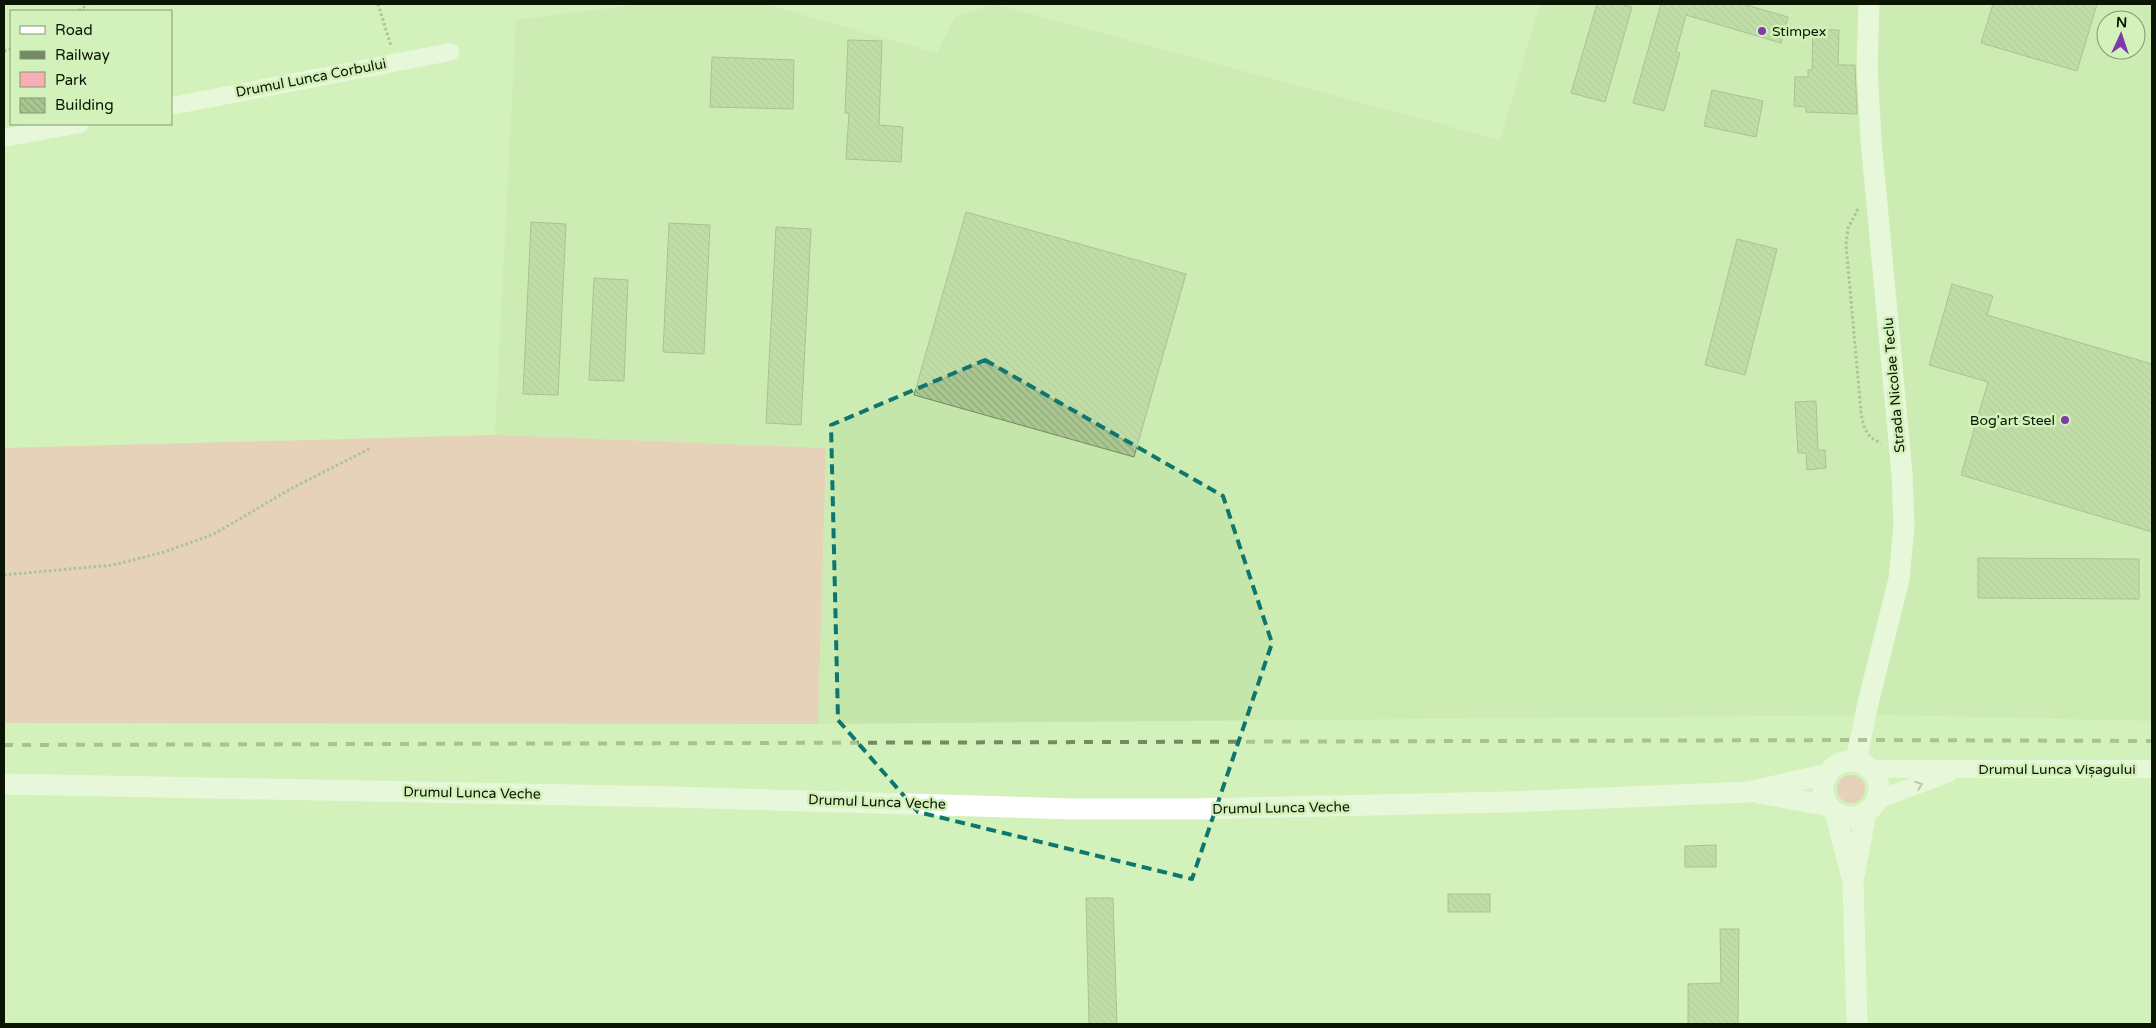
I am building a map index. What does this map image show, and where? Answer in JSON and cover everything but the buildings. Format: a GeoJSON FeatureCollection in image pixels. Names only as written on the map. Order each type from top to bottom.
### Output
{"type":"FeatureCollection","features":[{"type":"Feature","properties":{"kind":"street","name":"Strada Nicolae Teclu"},"geometry":{"type":"LineString","coordinates":[[1852,882],[1871,806],[1879,784],[1864,765],[1902,559],[1904,510],[1874,183],[1867,82],[1869,4]]}},
{"type":"Feature","properties":{"kind":"street","name":"Drumul Lunca Corbului"},"geometry":{"type":"LineString","coordinates":[[172,106],[450,52]]}},
{"type":"Feature","properties":{"kind":"street"},"geometry":{"type":"LineString","coordinates":[[4,138],[75,125]]}},
{"type":"Feature","properties":{"kind":"street"},"geometry":{"type":"LineString","coordinates":[[1827,774],[1839,763],[1864,765]]}},
{"type":"Feature","properties":{"kind":"street","name":"Drumul Lunca Vișagului"},"geometry":{"type":"LineString","coordinates":[[1864,765],[1961,769],[2152,769]]}},
{"type":"Feature","properties":{"kind":"street","name":"Drumul Lunca Vișagului"},"geometry":{"type":"LineString","coordinates":[[1871,806],[1961,769]]}},
{"type":"Feature","properties":{"kind":"street","name":"Strada Nicolae Teclu"},"geometry":{"type":"LineString","coordinates":[[1827,774],[1823,791],[1832,809],[1852,882],[1857,1024]]}},
{"type":"Feature","properties":{"kind":"street","name":"Drumul Lunca Veche"},"geometry":{"type":"LineString","coordinates":[[4,784],[683,797],[1073,809],[1184,809],[1507,802],[1749,792],[1827,774]]}},
{"type":"Feature","properties":{"kind":"street","name":"Drumul Lunca Veche"},"geometry":{"type":"LineString","coordinates":[[1749,792],[1832,809]]}},
{"type":"Feature","properties":{"kind":"street"},"geometry":{"type":"LineString","coordinates":[[1832,809],[1851,817],[1871,806]]}},
{"type":"Feature","properties":{"kind":"path"},"geometry":{"type":"LineString","coordinates":[[378,4],[397,61]]}},
{"type":"Feature","properties":{"kind":"path"},"geometry":{"type":"LineString","coordinates":[[1874,183],[1854,214],[1848,228],[1846,244],[1861,412],[1866,433],[1874,441],[1900,451]]}},
{"type":"Feature","properties":{"kind":"path"},"geometry":{"type":"LineString","coordinates":[[4,575],[113,565],[164,552],[214,534],[294,487],[371,448]]}},
{"type":"Feature","properties":{"kind":"highlighted area"},"geometry":{"type":"Polygon","coordinates":[[[985,360],[1223,496],[1272,643],[1192,879],[918,812],[838,720],[831,425],[985,360]]]}},
{"type":"Feature","properties":{"kind":"shaded area"},"geometry":{"type":"Polygon","coordinates":[[[642,4],[765,4],[937,53],[955,17],[994,4],[1500,140],[1540,4],[2152,4],[2152,721],[1890,715],[818,724],[826,448],[495,435],[516,20],[642,4]]]}},
{"type":"Feature","properties":{"kind":"green space"},"geometry":{"type":"Polygon","coordinates":[[[495,435],[826,448],[818,724],[4,723],[4,448],[495,435]]]}},
{"type":"Feature","properties":{"kind":"green space"},"geometry":{"type":"Polygon","coordinates":[[[1851,775],[1861,779],[1865,789],[1861,799],[1851,803],[1841,799],[1837,789],[1841,779],[1851,775]]]}},
{"type":"Feature","properties":{"kind":"railway"},"geometry":{"type":"LineString","coordinates":[[4,745],[1860,740],[2152,741]]}},
{"type":"Feature","properties":{"kind":"place","name":"Stimpex"},"geometry":{"type":"Point","coordinates":[1762,31]}},
{"type":"Feature","properties":{"kind":"place","name":"Bog'art Steel"},"geometry":{"type":"Point","coordinates":[2065,420]}}]}
